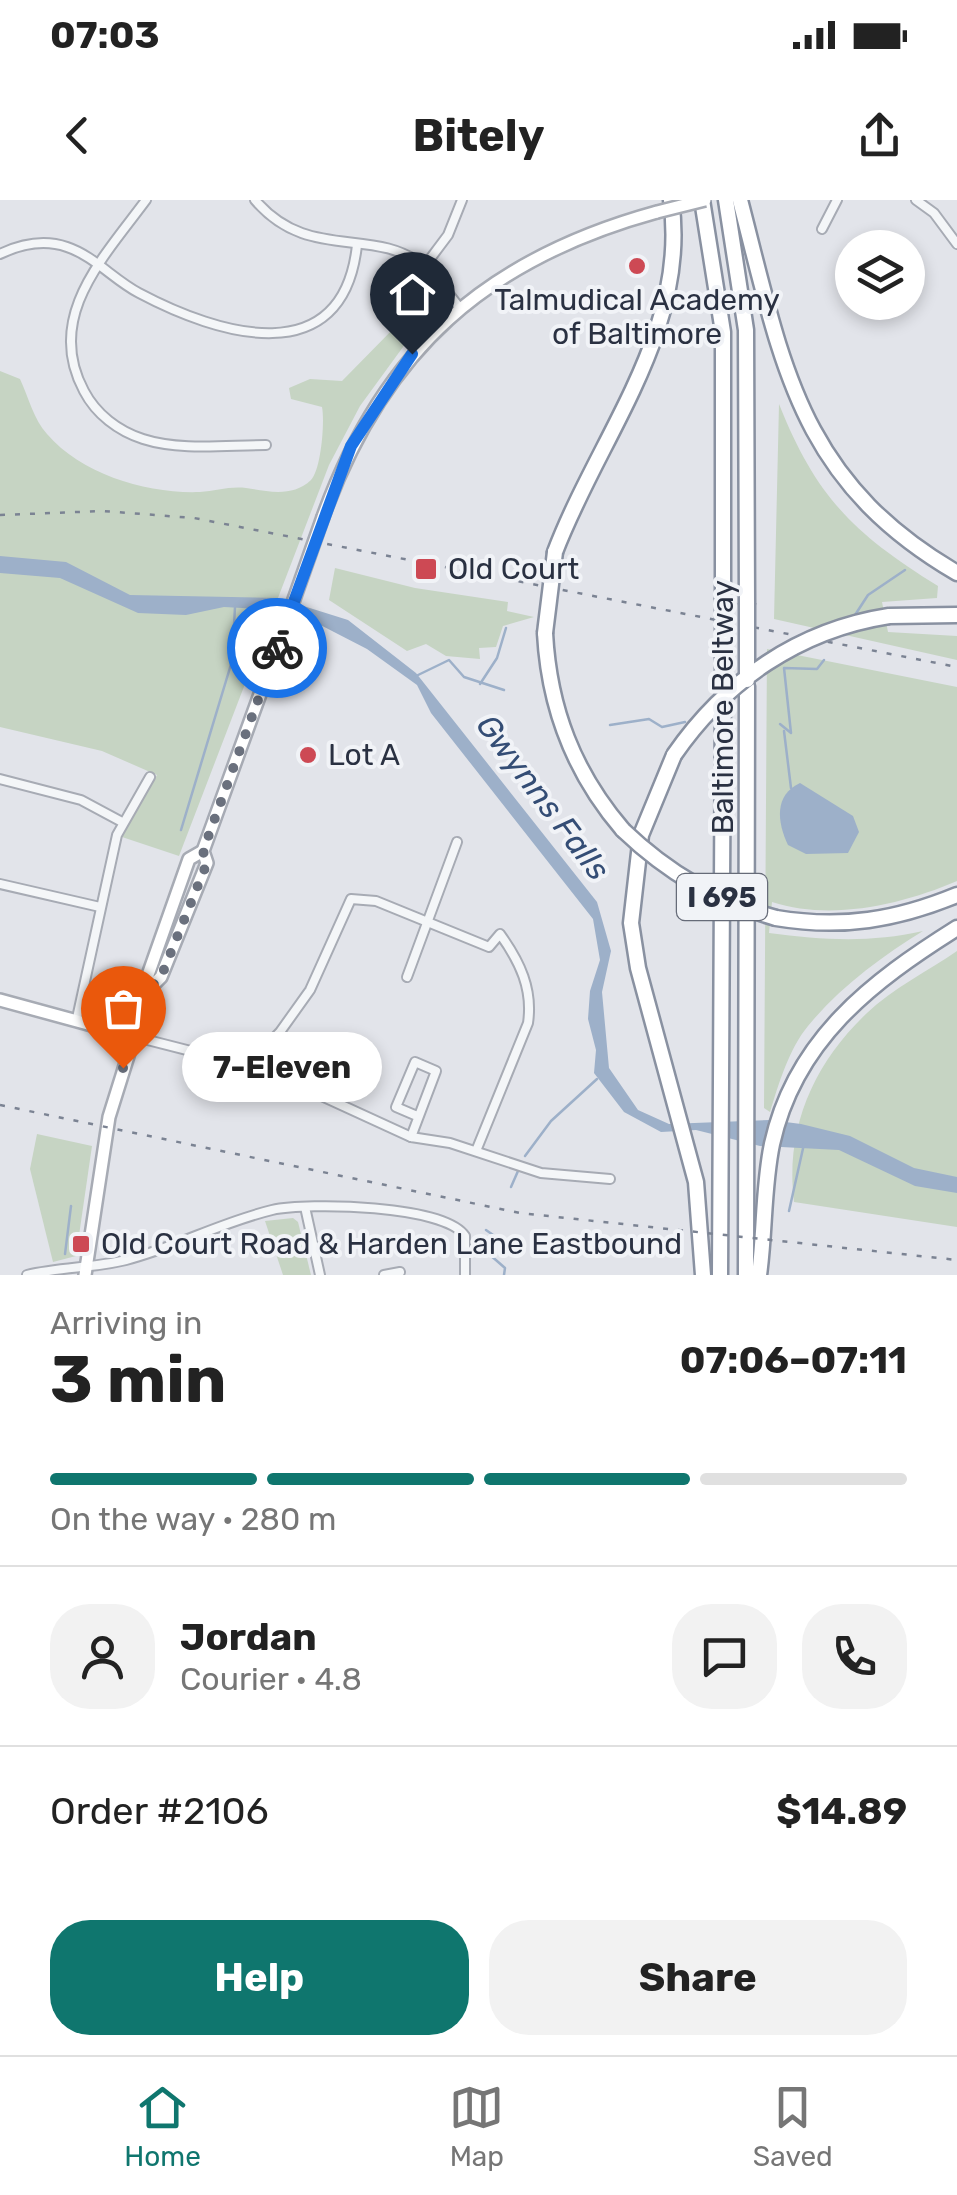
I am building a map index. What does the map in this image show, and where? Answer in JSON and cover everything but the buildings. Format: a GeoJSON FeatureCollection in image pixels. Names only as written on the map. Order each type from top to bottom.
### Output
{"type":"FeatureCollection","features":[{"type":"Feature","properties":{"kind":"highway"},"geometry":{"type":"LineString","coordinates":[[671,200],[676,260],[664,314],[555,552],[544,633],[550,686],[565,738],[599,801],[624,830],[658,862],[712,896],[776,918],[822,924],[880,921],[957,895]]}},
{"type":"Feature","properties":{"kind":"highway","name":"Baltimore Beltway"},"geometry":{"type":"LineString","coordinates":[[704,200],[722,332],[720,1275]]}},
{"type":"Feature","properties":{"kind":"highway","name":"Baltimore Beltway"},"geometry":{"type":"LineString","coordinates":[[726,200],[746,330],[746,1275]]}},
{"type":"Feature","properties":{"kind":"highway"},"geometry":{"type":"LineString","coordinates":[[740,200],[788,376],[810,430],[838,474],[876,516],[957,573]]}},
{"type":"Feature","properties":{"kind":"highway"},"geometry":{"type":"LineString","coordinates":[[704,1275],[700,1208],[689,1156],[638,968],[631,909],[641,834],[674,755],[711,708],[766,662],[838,628],[889,616],[957,615]]}},
{"type":"Feature","properties":{"kind":"highway"},"geometry":{"type":"LineString","coordinates":[[759,1275],[770,1156],[782,1111],[815,1046],[850,1004],[900,964],[957,928]]}},
{"type":"Feature","properties":{"kind":"main road"},"geometry":{"type":"LineString","coordinates":[[85,1271],[109,1117],[132,1036],[149,989],[161,977],[207,863],[203,851],[323,517],[366,418],[403,365],[459,307],[504,275],[564,242],[704,200]]}},
{"type":"Feature","properties":{"kind":"main road"},"geometry":{"type":"LineString","coordinates":[[0,1000],[132,1036]]}},
{"type":"Feature","properties":{"kind":"street"},"geometry":{"type":"LineString","coordinates":[[146,200],[97,265],[76,302],[70,344],[76,373],[99,412],[126,432],[162,444],[266,445]]}},
{"type":"Feature","properties":{"kind":"street"},"geometry":{"type":"LineString","coordinates":[[255,200],[273,218],[300,234],[390,251],[424,266],[459,307]]}},
{"type":"Feature","properties":{"kind":"street"},"geometry":{"type":"LineString","coordinates":[[424,266],[448,235],[462,200]]}},
{"type":"Feature","properties":{"kind":"street"},"geometry":{"type":"LineString","coordinates":[[822,228],[836,200]]}},
{"type":"Feature","properties":{"kind":"street"},"geometry":{"type":"LineString","coordinates":[[916,200],[934,214],[957,244]]}},
{"type":"Feature","properties":{"kind":"street"},"geometry":{"type":"LineString","coordinates":[[0,254],[44,243],[68,247],[157,301],[241,332],[275,336],[309,326],[330,312],[349,284],[357,245]]}},
{"type":"Feature","properties":{"kind":"street"},"geometry":{"type":"LineString","coordinates":[[77,1018],[122,822],[150,777]]}},
{"type":"Feature","properties":{"kind":"street"},"geometry":{"type":"LineString","coordinates":[[0,779],[81,800],[122,822]]}},
{"type":"Feature","properties":{"kind":"street"},"geometry":{"type":"LineString","coordinates":[[407,977],[457,842]]}},
{"type":"Feature","properties":{"kind":"street"},"geometry":{"type":"LineString","coordinates":[[0,884],[100,907]]}},
{"type":"Feature","properties":{"kind":"street"},"geometry":{"type":"LineString","coordinates":[[247,1066],[280,1032],[319,976],[351,899],[376,901],[489,947],[500,934],[529,993],[528,1023],[476,1151]]}},
{"type":"Feature","properties":{"kind":"street"},"geometry":{"type":"LineString","coordinates":[[132,1036],[247,1066],[411,1137],[476,1151],[541,1173],[610,1178]]}},
{"type":"Feature","properties":{"kind":"street"},"geometry":{"type":"LineString","coordinates":[[411,1137],[436,1071],[415,1062],[396,1107],[417,1116]]}},
{"type":"Feature","properties":{"kind":"street"},"geometry":{"type":"LineString","coordinates":[[305,1207],[320,1275]]}},
{"type":"Feature","properties":{"kind":"street"},"geometry":{"type":"LineString","coordinates":[[27,1275],[85,1271],[266,1211],[305,1207],[380,1210],[447,1220],[465,1236],[466,1275]]}},
{"type":"Feature","properties":{"kind":"street"},"geometry":{"type":"LineString","coordinates":[[384,1275],[400,1272]]}},
{"type":"Feature","properties":{"kind":"green space"},"geometry":{"type":"Polygon","coordinates":[[[396,326],[411,336],[360,406],[329,465],[179,856],[122,837],[157,775],[102,751],[0,727],[0,371],[20,379],[47,434],[78,461],[97,471],[159,490],[288,491],[304,486],[314,475],[323,423],[322,407],[291,399],[289,388],[310,379],[342,381],[396,326]]]}},
{"type":"Feature","properties":{"kind":"green space"},"geometry":{"type":"Polygon","coordinates":[[[779,404],[808,464],[841,510],[883,549],[938,586],[937,598],[882,602],[888,632],[957,636],[957,660],[774,619],[779,404]]]}},
{"type":"Feature","properties":{"kind":"green space"},"geometry":{"type":"Polygon","coordinates":[[[335,568],[415,588],[508,602],[507,611],[534,617],[503,626],[496,647],[479,648],[480,659],[446,656],[426,644],[407,651],[329,600],[335,568]]]}},
{"type":"Feature","properties":{"kind":"green space"},"geometry":{"type":"Polygon","coordinates":[[[767,649],[957,687],[957,881],[866,908],[818,910],[772,902],[769,933],[846,939],[923,931],[862,974],[808,1026],[790,1056],[770,1112],[764,1108],[767,649]]]}},
{"type":"Feature","properties":{"kind":"green space"},"geometry":{"type":"Polygon","coordinates":[[[957,951],[957,1227],[794,1202],[792,1175],[799,1124],[807,1099],[832,1054],[877,1004],[957,951]]]}},
{"type":"Feature","properties":{"kind":"green space"},"geometry":{"type":"Polygon","coordinates":[[[37,1134],[92,1146],[76,1256],[53,1262],[30,1169],[37,1134]]]}},
{"type":"Feature","properties":{"kind":"green space"},"geometry":{"type":"Polygon","coordinates":[[[293,1218],[298,1222],[311,1275],[283,1275],[265,1221],[293,1218]]]}},
{"type":"Feature","properties":{"kind":"water","name":"Gwynns Falls"},"geometry":{"type":"Polygon","coordinates":[[[0,556],[66,562],[130,595],[278,598],[348,620],[416,673],[597,902],[611,951],[602,992],[609,1068],[638,1110],[669,1124],[770,1120],[850,1136],[914,1168],[957,1177],[957,1193],[915,1186],[839,1150],[760,1146],[696,1130],[661,1132],[624,1112],[594,1073],[596,1050],[588,1019],[590,991],[600,960],[593,919],[431,713],[417,685],[367,649],[301,615],[281,610],[224,607],[186,615],[138,613],[60,578],[0,573],[0,556]]]}},
{"type":"Feature","properties":{"kind":"water"},"geometry":{"type":"Polygon","coordinates":[[[800,783],[853,816],[859,832],[848,853],[806,854],[788,845],[780,810],[786,795],[800,783]]]}},
{"type":"Feature","properties":{"kind":"waterway"},"geometry":{"type":"LineString","coordinates":[[855,615],[868,595],[905,570]]}},
{"type":"Feature","properties":{"kind":"waterway"},"geometry":{"type":"LineString","coordinates":[[181,830],[232,661],[235,607]]}},
{"type":"Feature","properties":{"kind":"waterway"},"geometry":{"type":"LineString","coordinates":[[480,684],[497,658],[506,628]]}},
{"type":"Feature","properties":{"kind":"waterway"},"geometry":{"type":"LineString","coordinates":[[416,676],[449,660],[464,677],[504,690]]}},
{"type":"Feature","properties":{"kind":"waterway"},"geometry":{"type":"LineString","coordinates":[[780,724],[791,733],[784,668],[817,669],[824,660]]}},
{"type":"Feature","properties":{"kind":"waterway"},"geometry":{"type":"LineString","coordinates":[[610,725],[649,719],[662,727],[685,722]]}},
{"type":"Feature","properties":{"kind":"waterway"},"geometry":{"type":"LineString","coordinates":[[784,731],[791,788]]}},
{"type":"Feature","properties":{"kind":"waterway"},"geometry":{"type":"LineString","coordinates":[[525,1156],[551,1121],[597,1079]]}},
{"type":"Feature","properties":{"kind":"waterway"},"geometry":{"type":"LineString","coordinates":[[789,1211],[804,1144]]}},
{"type":"Feature","properties":{"kind":"waterway"},"geometry":{"type":"LineString","coordinates":[[511,1187],[518,1171]]}},
{"type":"Feature","properties":{"kind":"waterway"},"geometry":{"type":"LineString","coordinates":[[65,1254],[71,1206]]}},
{"type":"Feature","properties":{"kind":"waterway"},"geometry":{"type":"LineString","coordinates":[[486,1230],[496,1237],[489,1254],[505,1268],[504,1275]]}},
{"type":"Feature","properties":{"kind":"railway"},"geometry":{"type":"LineString","coordinates":[[0,515],[103,511],[194,518],[957,667]]}},
{"type":"Feature","properties":{"kind":"railway"},"geometry":{"type":"LineString","coordinates":[[0,1105],[520,1213],[957,1260]]}},
{"type":"Feature","properties":{"kind":"way so far"},"geometry":{"type":"LineString","coordinates":[[123,1068],[149,989],[161,977],[207,863],[203,851],[277,648]]}},
{"type":"Feature","properties":{"kind":"place","name":"Talmudical Academy of Baltimore"},"geometry":{"type":"Point","coordinates":[637,266]}},
{"type":"Feature","properties":{"kind":"place","name":"Old Court"},"geometry":{"type":"Point","coordinates":[426,569]}},
{"type":"Feature","properties":{"kind":"place","name":"Lot A"},"geometry":{"type":"Point","coordinates":[308,755]}},
{"type":"Feature","properties":{"kind":"place","name":"7-Eleven"},"geometry":{"type":"Point","coordinates":[123,1068]}},
{"type":"Feature","properties":{"kind":"place","name":"Old Court Road & Harden Lane Eastbound"},"geometry":{"type":"Point","coordinates":[81,1244]}},
{"type":"Feature","properties":{"kind":"route"},"geometry":{"type":"LineString","coordinates":[[277,648],[351,446],[412,354]]}}]}
